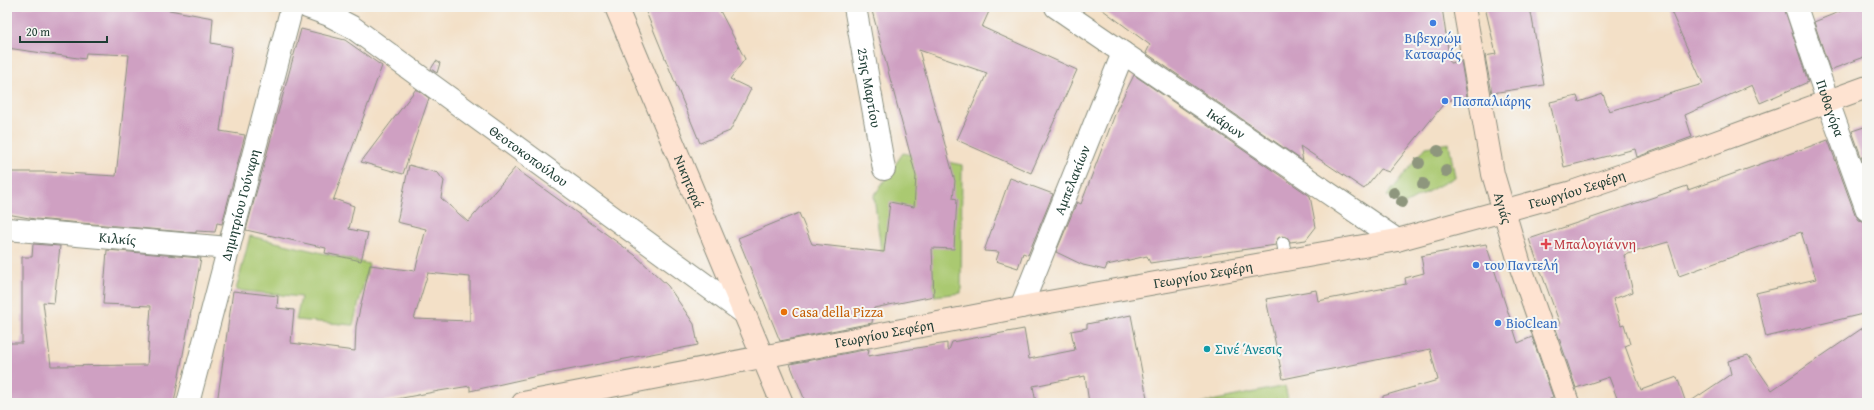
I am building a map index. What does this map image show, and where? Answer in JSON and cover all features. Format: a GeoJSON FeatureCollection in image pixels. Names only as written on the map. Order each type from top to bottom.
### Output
{"type":"FeatureCollection","features":[{"type":"Feature","properties":{"kind":"street","name":"Δημητρίου Γούναρη"},"geometry":{"type":"LineString","coordinates":[[188,403],[292,7]]}},
{"type":"Feature","properties":{"kind":"street","name":"Θεοτοκοπούλου"},"geometry":{"type":"LineString","coordinates":[[308,7],[329,15],[352,27],[744,313]]}},
{"type":"Feature","properties":{"kind":"street","name":"Νικηταρά"},"geometry":{"type":"LineString","coordinates":[[616,7],[782,403]]}},
{"type":"Feature","properties":{"kind":"street","name":"25ης Μαρτίου"},"geometry":{"type":"LineString","coordinates":[[855,7],[884,169]]}},
{"type":"Feature","properties":{"kind":"street","name":"Ικάρων"},"geometry":{"type":"LineString","coordinates":[[1056,7],[1123,52],[1297,178],[1397,240]]}},
{"type":"Feature","properties":{"kind":"street","name":"Αγιάς"},"geometry":{"type":"LineString","coordinates":[[1464,7],[1486,142],[1503,212],[1532,301],[1568,403]]}},
{"type":"Feature","properties":{"kind":"street","name":"Πυθαγόρα"},"geometry":{"type":"LineString","coordinates":[[1796,7],[1867,210]]}},
{"type":"Feature","properties":{"kind":"street","name":"Αμπελακίων"},"geometry":{"type":"LineString","coordinates":[[1021,307],[1123,52]]}},
{"type":"Feature","properties":{"kind":"street","name":"Γεωργίου Σεφέρη"},"geometry":{"type":"LineString","coordinates":[[523,403],[587,397],[762,356],[1021,307],[1285,251],[1397,240],[1572,192],[1675,157],[1867,87]]}},
{"type":"Feature","properties":{"kind":"street","name":"Κιλκίς"},"geometry":{"type":"LineString","coordinates":[[7,229],[229,248]]}},
{"type":"Feature","properties":{"kind":"green space"},"geometry":{"type":"Polygon","coordinates":[[[1449,143],[1455,177],[1403,205],[1387,196],[1426,147],[1449,143]]]}},
{"type":"Feature","properties":{"kind":"green space"},"geometry":{"type":"Polygon","coordinates":[[[903,153],[962,165],[961,293],[934,296],[933,277],[917,264],[882,259],[874,196],[903,153]]]}},
{"type":"Feature","properties":{"kind":"green space"},"geometry":{"type":"Polygon","coordinates":[[[250,236],[369,264],[353,325],[296,320],[301,297],[236,290],[250,236]]]}},
{"type":"Feature","properties":{"kind":"green space"},"geometry":{"type":"Polygon","coordinates":[[[1285,386],[1289,403],[1202,403],[1285,386]]]}},
{"type":"Feature","properties":{"kind":"building"},"geometry":{"type":"Polygon","coordinates":[[[7,7],[153,7],[213,18],[211,43],[232,47],[220,131],[245,135],[222,224],[217,223],[215,232],[196,231],[196,233],[35,219],[7,214],[7,172],[48,172],[116,176],[129,55],[86,53],[85,59],[7,48],[7,7]]]}},
{"type":"Feature","properties":{"kind":"building"},"geometry":{"type":"Polygon","coordinates":[[[644,7],[718,7],[745,59],[730,79],[751,89],[730,131],[700,143],[644,7]]]}},
{"type":"Feature","properties":{"kind":"building"},"geometry":{"type":"Polygon","coordinates":[[[871,7],[991,7],[982,27],[1077,70],[1031,173],[957,140],[987,73],[919,50],[955,181],[953,198],[957,199],[954,249],[932,248],[934,296],[874,308],[872,323],[780,341],[738,238],[799,213],[812,244],[884,252],[890,202],[914,207],[916,176],[871,7]]]}},
{"type":"Feature","properties":{"kind":"building"},"geometry":{"type":"Polygon","coordinates":[[[1099,7],[1442,7],[1450,63],[1461,61],[1467,97],[1446,101],[1389,172],[1380,169],[1364,189],[1300,146],[1303,161],[1146,53],[1150,45],[1099,7]]]}},
{"type":"Feature","properties":{"kind":"building"},"geometry":{"type":"Polygon","coordinates":[[[1485,7],[1530,7],[1544,85],[1492,93],[1485,56],[1496,54],[1485,7]]]}},
{"type":"Feature","properties":{"kind":"building"},"geometry":{"type":"Polygon","coordinates":[[[1669,7],[1784,7],[1808,82],[1760,103],[1752,85],[1685,115],[1692,137],[1637,157],[1635,149],[1564,167],[1550,102],[1577,96],[1579,102],[1603,94],[1609,111],[1703,84],[1669,7]]]}},
{"type":"Feature","properties":{"kind":"building"},"geometry":{"type":"Polygon","coordinates":[[[1851,7],[1867,7],[1867,56],[1830,70],[1814,22],[1851,7]]]}},
{"type":"Feature","properties":{"kind":"building"},"geometry":{"type":"Polygon","coordinates":[[[301,29],[345,40],[382,66],[333,201],[334,199],[354,206],[349,229],[368,233],[361,261],[325,253],[326,248],[246,230],[301,29]]]}},
{"type":"Feature","properties":{"kind":"building"},"geometry":{"type":"Polygon","coordinates":[[[436,61],[440,63],[437,73],[431,69],[436,61]]]}},
{"type":"Feature","properties":{"kind":"building"},"geometry":{"type":"Polygon","coordinates":[[[1134,75],[1310,196],[1316,227],[1306,240],[1290,242],[1288,238],[1282,236],[1278,238],[1276,245],[1150,263],[1147,256],[1107,265],[1105,270],[1083,265],[1056,252],[1077,202],[1081,204],[1117,109],[1134,75]]]}},
{"type":"Feature","properties":{"kind":"building"},"geometry":{"type":"Polygon","coordinates":[[[416,89],[429,98],[403,174],[361,162],[416,89]]]}},
{"type":"Feature","properties":{"kind":"building"},"geometry":{"type":"Polygon","coordinates":[[[1867,126],[1867,173],[1852,131],[1867,126]]]}},
{"type":"Feature","properties":{"kind":"building"},"geometry":{"type":"Polygon","coordinates":[[[1828,140],[1855,214],[1859,220],[1867,222],[1867,313],[1766,337],[1756,293],[1816,279],[1801,232],[1679,276],[1668,242],[1624,255],[1633,292],[1613,299],[1621,325],[1624,324],[1630,344],[1625,346],[1641,390],[1677,377],[1686,403],[1614,403],[1614,399],[1617,398],[1609,377],[1576,388],[1555,326],[1560,324],[1529,239],[1687,186],[1688,190],[1828,140]]]}},
{"type":"Feature","properties":{"kind":"building"},"geometry":{"type":"Polygon","coordinates":[[[409,165],[438,173],[444,181],[441,198],[468,222],[515,168],[635,255],[668,286],[694,324],[698,345],[542,375],[470,391],[470,386],[376,403],[217,403],[233,291],[278,296],[277,308],[294,310],[291,343],[355,351],[356,326],[370,265],[415,271],[426,229],[397,222],[409,165]],[[428,273],[414,319],[470,321],[470,277],[428,273]]]}},
{"type":"Feature","properties":{"kind":"building"},"geometry":{"type":"Polygon","coordinates":[[[1010,178],[1053,194],[1028,255],[1023,253],[1018,268],[996,261],[999,252],[984,251],[1010,178]]]}},
{"type":"Feature","properties":{"kind":"building"},"geometry":{"type":"Polygon","coordinates":[[[33,244],[60,246],[54,303],[43,302],[51,366],[147,365],[151,306],[103,304],[107,250],[201,258],[174,403],[7,403],[7,343],[22,343],[22,257],[32,257],[33,244]]]}},
{"type":"Feature","properties":{"kind":"building"},"geometry":{"type":"Polygon","coordinates":[[[1486,244],[1518,343],[1532,337],[1553,397],[1550,398],[1552,403],[1383,403],[1383,396],[1438,380],[1430,349],[1283,379],[1266,299],[1316,290],[1318,301],[1406,284],[1405,278],[1424,273],[1421,256],[1486,244]]]}},
{"type":"Feature","properties":{"kind":"building"},"geometry":{"type":"Polygon","coordinates":[[[1131,315],[1148,403],[1089,403],[1085,376],[1033,386],[1036,403],[806,403],[790,364],[869,349],[868,356],[947,343],[947,349],[949,350],[952,342],[1024,329],[1029,359],[1075,350],[1071,331],[1087,328],[1087,324],[1131,315]]]}},
{"type":"Feature","properties":{"kind":"building"},"geometry":{"type":"Polygon","coordinates":[[[1867,325],[1867,403],[1688,403],[1731,374],[1728,361],[1748,355],[1772,390],[1867,325]]]}},
{"type":"Feature","properties":{"kind":"place","name":"Βιβεχρώμ Κατσαρός"},"geometry":{"type":"Point","coordinates":[1433,23]}},
{"type":"Feature","properties":{"kind":"place","name":"Πασπαλιάρης"},"geometry":{"type":"Point","coordinates":[1445,101]}},
{"type":"Feature","properties":{"kind":"place","name":"Μπαλογιάννη"},"geometry":{"type":"Point","coordinates":[1546,244]}},
{"type":"Feature","properties":{"kind":"place","name":"του Παντελή"},"geometry":{"type":"Point","coordinates":[1476,265]}},
{"type":"Feature","properties":{"kind":"place","name":"Casa della Pizza"},"geometry":{"type":"Point","coordinates":[784,312]}},
{"type":"Feature","properties":{"kind":"place","name":"BioClean"},"geometry":{"type":"Point","coordinates":[1498,323]}},
{"type":"Feature","properties":{"kind":"place","name":"Σινέ Άνεσις"},"geometry":{"type":"Point","coordinates":[1207,349]}}]}
